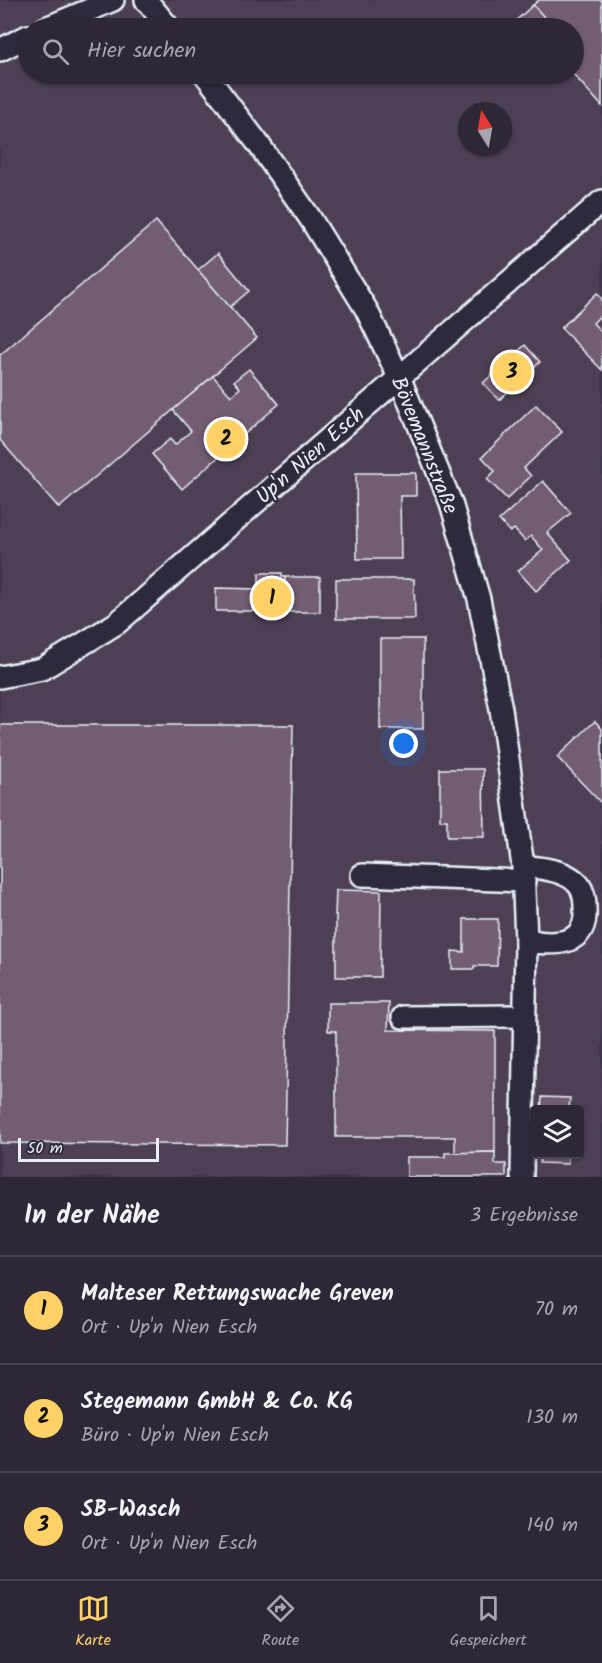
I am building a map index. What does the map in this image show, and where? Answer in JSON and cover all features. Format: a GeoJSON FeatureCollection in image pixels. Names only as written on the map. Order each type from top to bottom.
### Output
{"type":"FeatureCollection","features":[{"type":"Feature","properties":{"kind":"street"},"geometry":{"type":"LineString","coordinates":[[70,18],[113,0]]}},
{"type":"Feature","properties":{"kind":"street"},"geometry":{"type":"LineString","coordinates":[[146,0],[161,18]]}},
{"type":"Feature","properties":{"kind":"street"},"geometry":{"type":"LineString","coordinates":[[0,50],[18,41]]}},
{"type":"Feature","properties":{"kind":"street","name":"Bövemannstraße"},"geometry":{"type":"LineString","coordinates":[[213,84],[257,141],[310,218],[366,309],[399,377],[451,502],[479,599],[501,709],[524,873],[526,941],[522,1177]]}},
{"type":"Feature","properties":{"kind":"street","name":"Up'n Nien Esch"},"geometry":{"type":"LineString","coordinates":[[0,676],[42,669],[117,624],[602,201]]}},
{"type":"Feature","properties":{"kind":"street"},"geometry":{"type":"LineString","coordinates":[[362,875],[524,873],[544,868],[569,877],[579,885],[594,916],[572,939],[558,944],[526,941]]}},
{"type":"Feature","properties":{"kind":"street"},"geometry":{"type":"LineString","coordinates":[[403,1017],[525,1016]]}},
{"type":"Feature","properties":{"kind":"shaded area"},"geometry":{"type":"Polygon","coordinates":[[[0,0],[602,0],[602,1177],[0,1177],[0,0]]]}},
{"type":"Feature","properties":{"kind":"building"},"geometry":{"type":"Polygon","coordinates":[[[539,0],[602,0],[602,106],[582,84],[584,84],[584,18],[545,18],[533,5],[539,0]]]}},
{"type":"Feature","properties":{"kind":"building"},"geometry":{"type":"Polygon","coordinates":[[[533,5],[545,18],[519,18],[533,5]]]}},
{"type":"Feature","properties":{"kind":"building"},"geometry":{"type":"Polygon","coordinates":[[[156,221],[257,338],[59,508],[0,440],[0,355],[156,221]]]}},
{"type":"Feature","properties":{"kind":"building"},"geometry":{"type":"Polygon","coordinates":[[[218,253],[249,291],[230,307],[198,270],[218,253]]]}},
{"type":"Feature","properties":{"kind":"building"},"geometry":{"type":"Polygon","coordinates":[[[597,293],[602,299],[602,314],[593,323],[602,333],[602,370],[561,328],[597,293]]]}},
{"type":"Feature","properties":{"kind":"building"},"geometry":{"type":"Polygon","coordinates":[[[525,345],[540,362],[499,400],[483,383],[525,345]]]}},
{"type":"Feature","properties":{"kind":"building"},"geometry":{"type":"Polygon","coordinates":[[[249,369],[279,404],[182,489],[152,454],[170,439],[175,445],[191,431],[173,410],[213,376],[231,396],[240,388],[234,381],[249,369]]]}},
{"type":"Feature","properties":{"kind":"building"},"geometry":{"type":"Polygon","coordinates":[[[536,405],[562,432],[524,468],[531,476],[507,499],[487,479],[495,471],[482,457],[536,405]]]}},
{"type":"Feature","properties":{"kind":"building"},"geometry":{"type":"Polygon","coordinates":[[[356,473],[416,473],[416,496],[400,496],[401,559],[357,559],[356,473]]]}},
{"type":"Feature","properties":{"kind":"building"},"geometry":{"type":"Polygon","coordinates":[[[543,481],[571,513],[547,533],[571,560],[536,591],[518,571],[543,550],[531,536],[525,541],[514,529],[510,532],[499,520],[543,481]]]}},
{"type":"Feature","properties":{"kind":"building"},"geometry":{"type":"Polygon","coordinates":[[[259,573],[282,573],[282,577],[285,577],[285,607],[259,607],[259,573]]]}},
{"type":"Feature","properties":{"kind":"building"},"geometry":{"type":"Polygon","coordinates":[[[285,577],[320,577],[320,612],[284,612],[285,577]]]}},
{"type":"Feature","properties":{"kind":"building"},"geometry":{"type":"Polygon","coordinates":[[[336,579],[414,579],[415,619],[336,619],[336,579]]]}},
{"type":"Feature","properties":{"kind":"building"},"geometry":{"type":"Polygon","coordinates":[[[216,588],[259,589],[259,611],[216,611],[216,588]]]}},
{"type":"Feature","properties":{"kind":"building"},"geometry":{"type":"Polygon","coordinates":[[[380,639],[423,639],[423,729],[380,729],[380,639]]]}},
{"type":"Feature","properties":{"kind":"building"},"geometry":{"type":"Polygon","coordinates":[[[595,721],[602,729],[602,804],[557,757],[595,721]]]}},
{"type":"Feature","properties":{"kind":"building"},"geometry":{"type":"Polygon","coordinates":[[[0,725],[293,725],[285,1145],[0,1143],[0,725]]]}},
{"type":"Feature","properties":{"kind":"building"},"geometry":{"type":"Polygon","coordinates":[[[440,769],[483,769],[484,837],[447,837],[447,820],[440,820],[440,769]]]}},
{"type":"Feature","properties":{"kind":"building"},"geometry":{"type":"Polygon","coordinates":[[[336,890],[381,891],[380,977],[336,977],[336,890]]]}},
{"type":"Feature","properties":{"kind":"building"},"geometry":{"type":"Polygon","coordinates":[[[464,919],[498,919],[497,966],[452,969],[452,951],[464,952],[464,919]]]}},
{"type":"Feature","properties":{"kind":"building"},"geometry":{"type":"Polygon","coordinates":[[[328,1003],[389,1003],[388,1030],[495,1031],[495,1152],[455,1153],[455,1137],[336,1137],[336,1031],[328,1031],[328,1003]]]}},
{"type":"Feature","properties":{"kind":"building"},"geometry":{"type":"Polygon","coordinates":[[[542,1097],[570,1098],[569,1105],[541,1105],[542,1097]]]}},
{"type":"Feature","properties":{"kind":"building"},"geometry":{"type":"Polygon","coordinates":[[[495,1152],[495,1164],[506,1164],[506,1177],[407,1177],[407,1157],[445,1157],[445,1153],[495,1152]]]}},
{"type":"Feature","properties":{"kind":"building"},"geometry":{"type":"Polygon","coordinates":[[[540,1159],[568,1159],[568,1164],[540,1163],[540,1159]]]}},
{"type":"Feature","properties":{"kind":"place","name":"SB-Wasch"},"geometry":{"type":"Point","coordinates":[512,372]}},
{"type":"Feature","properties":{"kind":"place","name":"Stegemann GmbH & Co. KG"},"geometry":{"type":"Point","coordinates":[226,439]}},
{"type":"Feature","properties":{"kind":"place","name":"Malteser Rettungswache Greven"},"geometry":{"type":"Point","coordinates":[272,598]}}]}
